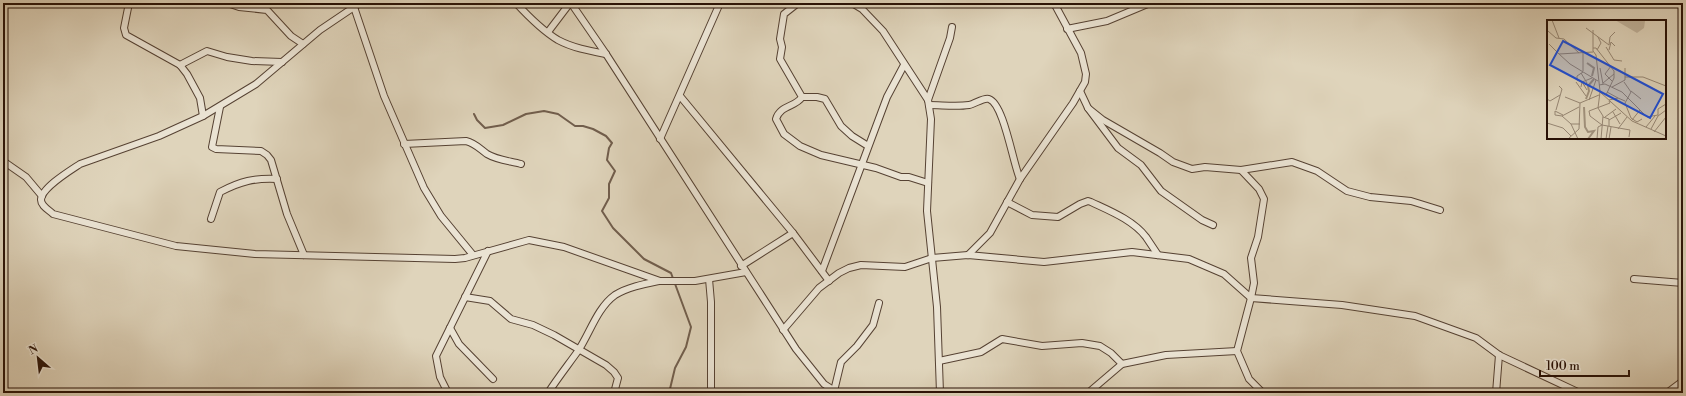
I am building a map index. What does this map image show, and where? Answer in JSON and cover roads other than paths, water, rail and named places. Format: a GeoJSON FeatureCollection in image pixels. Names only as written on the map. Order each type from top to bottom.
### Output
{"type":"FeatureCollection","features":[{"type":"Feature","properties":{"kind":"street"},"geometry":{"type":"LineString","coordinates":[[129,3],[124,28],[126,35],[180,65],[187,74],[200,98],[203,116]]}},
{"type":"Feature","properties":{"kind":"street"},"geometry":{"type":"LineString","coordinates":[[227,3],[267,10],[291,36],[304,44]]}},
{"type":"Feature","properties":{"kind":"street"},"geometry":{"type":"LineString","coordinates":[[360,3],[320,30],[256,84],[220,107],[159,136],[80,164],[48,188],[42,196],[41,200],[43,205],[53,214],[176,246],[255,254],[455,259],[529,240],[564,247],[660,281]]}},
{"type":"Feature","properties":{"kind":"street"},"geometry":{"type":"LineString","coordinates":[[516,3],[559,40],[581,49],[606,54]]}},
{"type":"Feature","properties":{"kind":"street"},"geometry":{"type":"LineString","coordinates":[[548,32],[570,3],[606,54],[741,266],[796,349],[824,384],[836,392],[841,362],[857,346],[873,325],[879,303]]}},
{"type":"Feature","properties":{"kind":"street"},"geometry":{"type":"LineString","coordinates":[[660,139],[720,3]]}},
{"type":"Feature","properties":{"kind":"street"},"geometry":{"type":"LineString","coordinates":[[798,3],[783,16],[780,39],[782,47],[780,57],[786,71],[802,97]]}},
{"type":"Feature","properties":{"kind":"street"},"geometry":{"type":"LineString","coordinates":[[852,3],[862,9],[883,31],[928,103],[931,119],[927,212],[937,307],[940,393]]}},
{"type":"Feature","properties":{"kind":"street"},"geometry":{"type":"LineString","coordinates":[[968,255],[990,233],[1020,179],[1080,92],[1085,82],[1086,74],[1081,53],[1054,3]]}},
{"type":"Feature","properties":{"kind":"street"},"geometry":{"type":"LineString","coordinates":[[1067,29],[1107,21],[1150,3]]}},
{"type":"Feature","properties":{"kind":"street"},"geometry":{"type":"LineString","coordinates":[[354,7],[384,96],[424,188],[441,216],[473,255]]}},
{"type":"Feature","properties":{"kind":"street"},"geometry":{"type":"LineString","coordinates":[[928,103],[950,38],[952,27]]}},
{"type":"Feature","properties":{"kind":"street"},"geometry":{"type":"LineString","coordinates":[[180,65],[207,50],[227,57],[252,62],[282,62]]}},
{"type":"Feature","properties":{"kind":"street"},"geometry":{"type":"LineString","coordinates":[[822,271],[860,164],[887,97],[904,65]]}},
{"type":"Feature","properties":{"kind":"street"},"geometry":{"type":"LineString","coordinates":[[1080,92],[1088,108],[1118,148],[1141,165],[1161,191],[1202,220],[1213,225]]}},
{"type":"Feature","properties":{"kind":"street"},"geometry":{"type":"LineString","coordinates":[[680,96],[793,233],[829,281]]}},
{"type":"Feature","properties":{"kind":"street"},"geometry":{"type":"LineString","coordinates":[[868,146],[852,136],[841,126],[825,100],[817,97],[802,97],[800,100],[786,106],[778,113],[776,119],[784,134],[796,144],[821,155],[928,183]]}},
{"type":"Feature","properties":{"kind":"street"},"geometry":{"type":"LineString","coordinates":[[928,103],[968,105],[987,98],[991,100],[1006,128],[1020,179]]}},
{"type":"Feature","properties":{"kind":"street"},"geometry":{"type":"LineString","coordinates":[[220,107],[212,147],[216,149],[262,151],[271,160],[287,214],[304,255]]}},
{"type":"Feature","properties":{"kind":"street"},"geometry":{"type":"LineString","coordinates":[[1088,108],[1103,120],[1173,162],[1192,169],[1205,167],[1241,170],[1292,162],[1317,171],[1347,191],[1370,197],[1411,201],[1440,210]]}},
{"type":"Feature","properties":{"kind":"street"},"geometry":{"type":"LineString","coordinates":[[404,144],[466,141],[474,144],[487,154],[497,159],[521,164]]}},
{"type":"Feature","properties":{"kind":"street"},"geometry":{"type":"LineString","coordinates":[[3,161],[26,177],[42,196]]}},
{"type":"Feature","properties":{"kind":"street"},"geometry":{"type":"LineString","coordinates":[[1241,170],[1259,189],[1264,199],[1258,238],[1251,258],[1254,283],[1237,351],[1249,378],[1263,393]]}},
{"type":"Feature","properties":{"kind":"street"},"geometry":{"type":"LineString","coordinates":[[211,219],[220,192],[228,187],[255,178],[277,179]]}},
{"type":"Feature","properties":{"kind":"street"},"geometry":{"type":"LineString","coordinates":[[1007,202],[1032,215],[1058,218],[1080,204],[1088,201],[1124,219],[1138,229],[1145,236],[1158,255]]}},
{"type":"Feature","properties":{"kind":"street"},"geometry":{"type":"LineString","coordinates":[[741,266],[793,233]]}},
{"type":"Feature","properties":{"kind":"street"},"geometry":{"type":"LineString","coordinates":[[448,393],[440,377],[436,356],[488,251]]}},
{"type":"Feature","properties":{"kind":"street"},"geometry":{"type":"LineString","coordinates":[[784,330],[819,288],[839,273],[855,266],[905,267],[932,258],[968,255],[1044,262],[1132,252],[1189,259],[1224,274],[1251,298],[1342,305],[1415,316],[1476,338],[1499,356],[1580,393]]}},
{"type":"Feature","properties":{"kind":"street"},"geometry":{"type":"LineString","coordinates":[[548,393],[579,350],[604,306],[614,296],[632,287],[660,281],[695,281],[746,272]]}},
{"type":"Feature","properties":{"kind":"street"},"geometry":{"type":"LineString","coordinates":[[709,279],[711,302],[711,393]]}},
{"type":"Feature","properties":{"kind":"street"},"geometry":{"type":"LineString","coordinates":[[1634,279],[1683,283]]}},
{"type":"Feature","properties":{"kind":"street"},"geometry":{"type":"LineString","coordinates":[[465,297],[490,301],[511,319],[554,335],[606,365],[618,378],[614,393]]}},
{"type":"Feature","properties":{"kind":"street"},"geometry":{"type":"LineString","coordinates":[[450,328],[459,344],[493,379]]}},
{"type":"Feature","properties":{"kind":"street"},"geometry":{"type":"LineString","coordinates":[[939,361],[980,352],[1002,339],[1042,346],[1082,343],[1100,346],[1111,353],[1122,364]]}},
{"type":"Feature","properties":{"kind":"street"},"geometry":{"type":"LineString","coordinates":[[1088,393],[1122,364],[1166,356],[1237,351]]}},
{"type":"Feature","properties":{"kind":"street"},"geometry":{"type":"LineString","coordinates":[[1496,393],[1499,356]]}},
{"type":"Feature","properties":{"kind":"street"},"geometry":{"type":"LineString","coordinates":[[1667,393],[1683,381]]}},
{"type":"Feature","properties":{"kind":"street"},"geometry":{"type":"LineString","coordinates":[[512,393],[522,393]]}},
{"type":"Feature","properties":{"kind":"waterway"},"geometry":{"type":"LineString","coordinates":[[474,114],[477,120],[485,128],[503,125],[526,114],[544,111],[558,114],[575,126],[583,126],[593,129],[606,136],[612,143],[609,148],[607,160],[615,171],[609,184],[609,198],[602,211],[613,228],[644,259],[671,273],[691,327],[686,347],[675,368],[669,393]]}}]}
